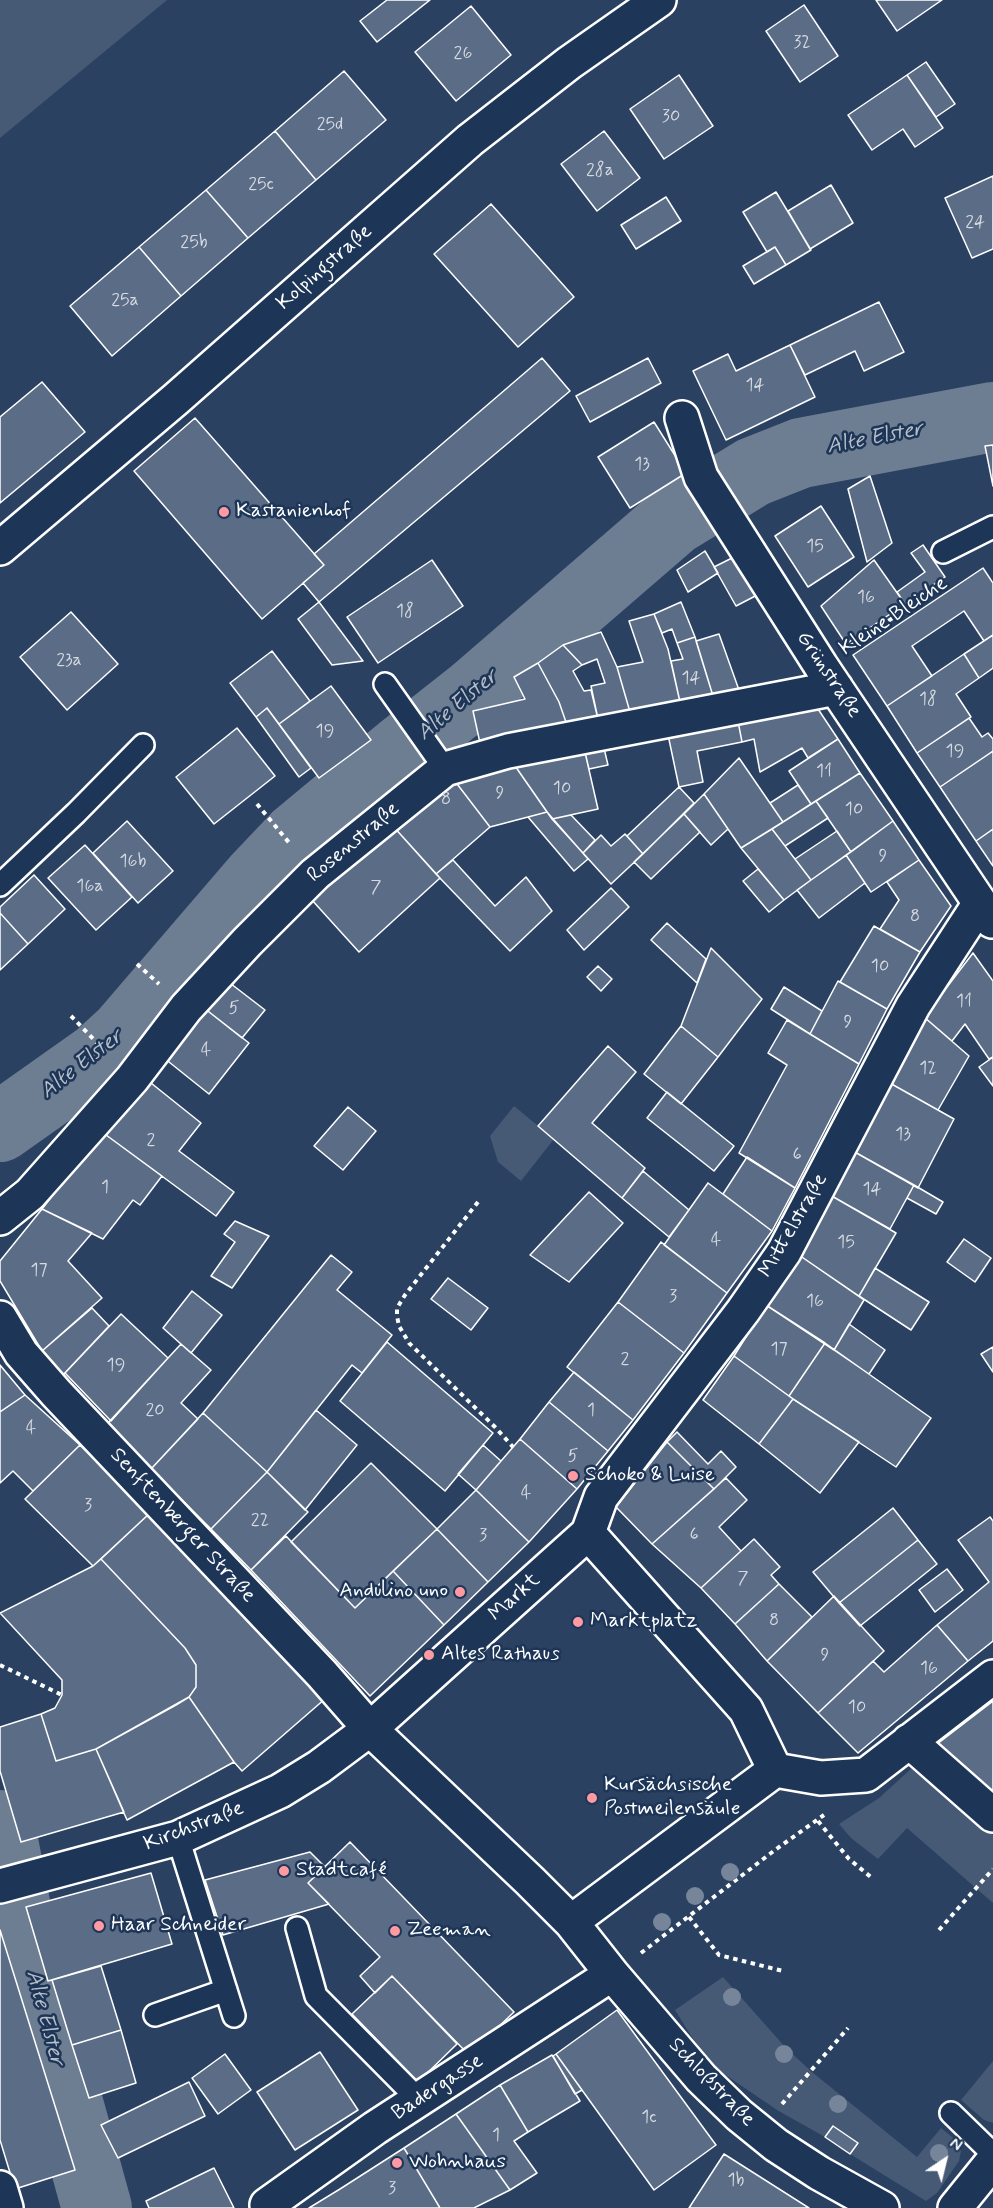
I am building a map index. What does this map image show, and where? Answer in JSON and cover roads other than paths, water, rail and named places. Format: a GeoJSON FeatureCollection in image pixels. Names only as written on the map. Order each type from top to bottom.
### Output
{"type":"FeatureCollection","features":[{"type":"Feature","properties":{"kind":"street","name":"Kolpingstraße"},"geometry":{"type":"LineString","coordinates":[[0,548],[176,399],[470,140],[569,63],[659,0]]}},
{"type":"Feature","properties":{"kind":"street","name":"Grünstraße"},"geometry":{"type":"LineString","coordinates":[[682,418],[701,477],[828,677],[986,913]]}},
{"type":"Feature","properties":{"kind":"street","name":"Rosenstraße"},"geometry":{"type":"LineString","coordinates":[[0,1218],[30,1194],[132,1079],[186,1008],[254,934],[315,874],[440,762],[508,751],[828,677]]}},
{"type":"Feature","properties":{"kind":"street","name":"Mittelstraße"},"geometry":{"type":"LineString","coordinates":[[588,1533],[601,1497],[784,1252],[913,1006],[986,913]]}},
{"type":"Feature","properties":{"kind":"street","name":"Senftenberger Straße"},"geometry":{"type":"LineString","coordinates":[[0,1318],[21,1353],[56,1393],[322,1674],[370,1729]]}},
{"type":"Feature","properties":{"kind":"street","name":"Markt"},"geometry":{"type":"LineString","coordinates":[[370,1729],[588,1533]]}},
{"type":"Feature","properties":{"kind":"street"},"geometry":{"type":"LineString","coordinates":[[588,1533],[746,1710],[775,1770]]}},
{"type":"Feature","properties":{"kind":"street"},"geometry":{"type":"LineString","coordinates":[[370,1729],[531,1881],[571,1922],[775,1770],[820,1778],[866,1775],[993,1677]]}},
{"type":"Feature","properties":{"kind":"street","name":"Kirchstraße"},"geometry":{"type":"LineString","coordinates":[[0,1886],[178,1838],[280,1791],[319,1767],[370,1729]]}},
{"type":"Feature","properties":{"kind":"street"},"geometry":{"type":"LineString","coordinates":[[909,1742],[993,1815]]}},
{"type":"Feature","properties":{"kind":"street","name":"Schloßstraße"},"geometry":{"type":"LineString","coordinates":[[571,1922],[701,2078],[758,2132],[819,2173],[882,2208]]}},
{"type":"Feature","properties":{"kind":"street","name":"Badergasse"},"geometry":{"type":"LineString","coordinates":[[267,2206],[375,2128],[612,1974]]}},
{"type":"Feature","properties":{"kind":"street"},"geometry":{"type":"LineString","coordinates":[[955,2208],[993,2161]]}},
{"type":"Feature","properties":{"kind":"street"},"geometry":{"type":"LineString","coordinates":[[0,2188],[6,2208]]}},
{"type":"Feature","properties":{"kind":"lane","name":"Kleine Bleiche"},"geometry":{"type":"LineString","coordinates":[[943,552],[988,530]]}},
{"type":"Feature","properties":{"kind":"lane"},"geometry":{"type":"LineString","coordinates":[[386,684],[440,762]]}},
{"type":"Feature","properties":{"kind":"lane"},"geometry":{"type":"LineString","coordinates":[[0,885],[143,745]]}},
{"type":"Feature","properties":{"kind":"lane"},"geometry":{"type":"LineString","coordinates":[[178,1838],[234,2016]]}},
{"type":"Feature","properties":{"kind":"lane"},"geometry":{"type":"LineString","coordinates":[[297,1928],[316,1996],[419,2100]]}},
{"type":"Feature","properties":{"kind":"lane"},"geometry":{"type":"LineString","coordinates":[[154,2014],[226,1990]]}},
{"type":"Feature","properties":{"kind":"lane"},"geometry":{"type":"LineString","coordinates":[[951,2113],[993,2154]]}},
{"type":"Feature","properties":{"kind":"waterway","name":"Alte Elster"},"geometry":{"type":"LineString","coordinates":[[0,1127],[99,1057],[124,1034],[258,878],[296,838],[474,693],[673,521],[753,472],[801,453],[993,417]]}},
{"type":"Feature","properties":{"kind":"waterway","name":"Alte Elster"},"geometry":{"type":"LineString","coordinates":[[0,1825],[20,1929],[97,2208]]}},
{"type":"Feature","properties":{"kind":"place","name":"Kastanienhof"},"geometry":{"type":"Point","coordinates":[224,512]}},
{"type":"Feature","properties":{"kind":"place","name":"Schoko & Luise"},"geometry":{"type":"Point","coordinates":[573,1476]}},
{"type":"Feature","properties":{"kind":"place","name":"Andulino uno"},"geometry":{"type":"Point","coordinates":[460,1592]}},
{"type":"Feature","properties":{"kind":"place","name":"Marktplatz"},"geometry":{"type":"Point","coordinates":[578,1622]}},
{"type":"Feature","properties":{"kind":"place","name":"Altes Rathaus"},"geometry":{"type":"Point","coordinates":[429,1655]}},
{"type":"Feature","properties":{"kind":"place","name":"Kursächsische Postmeilensäule"},"geometry":{"type":"Point","coordinates":[592,1798]}},
{"type":"Feature","properties":{"kind":"place","name":"Stadtcafé"},"geometry":{"type":"Point","coordinates":[284,1871]}},
{"type":"Feature","properties":{"kind":"place","name":"Haar Schneider"},"geometry":{"type":"Point","coordinates":[99,1926]}},
{"type":"Feature","properties":{"kind":"place","name":"Zeeman"},"geometry":{"type":"Point","coordinates":[395,1931]}},
{"type":"Feature","properties":{"kind":"place","name":"Wohnhaus"},"geometry":{"type":"Point","coordinates":[397,2163]}}]}
